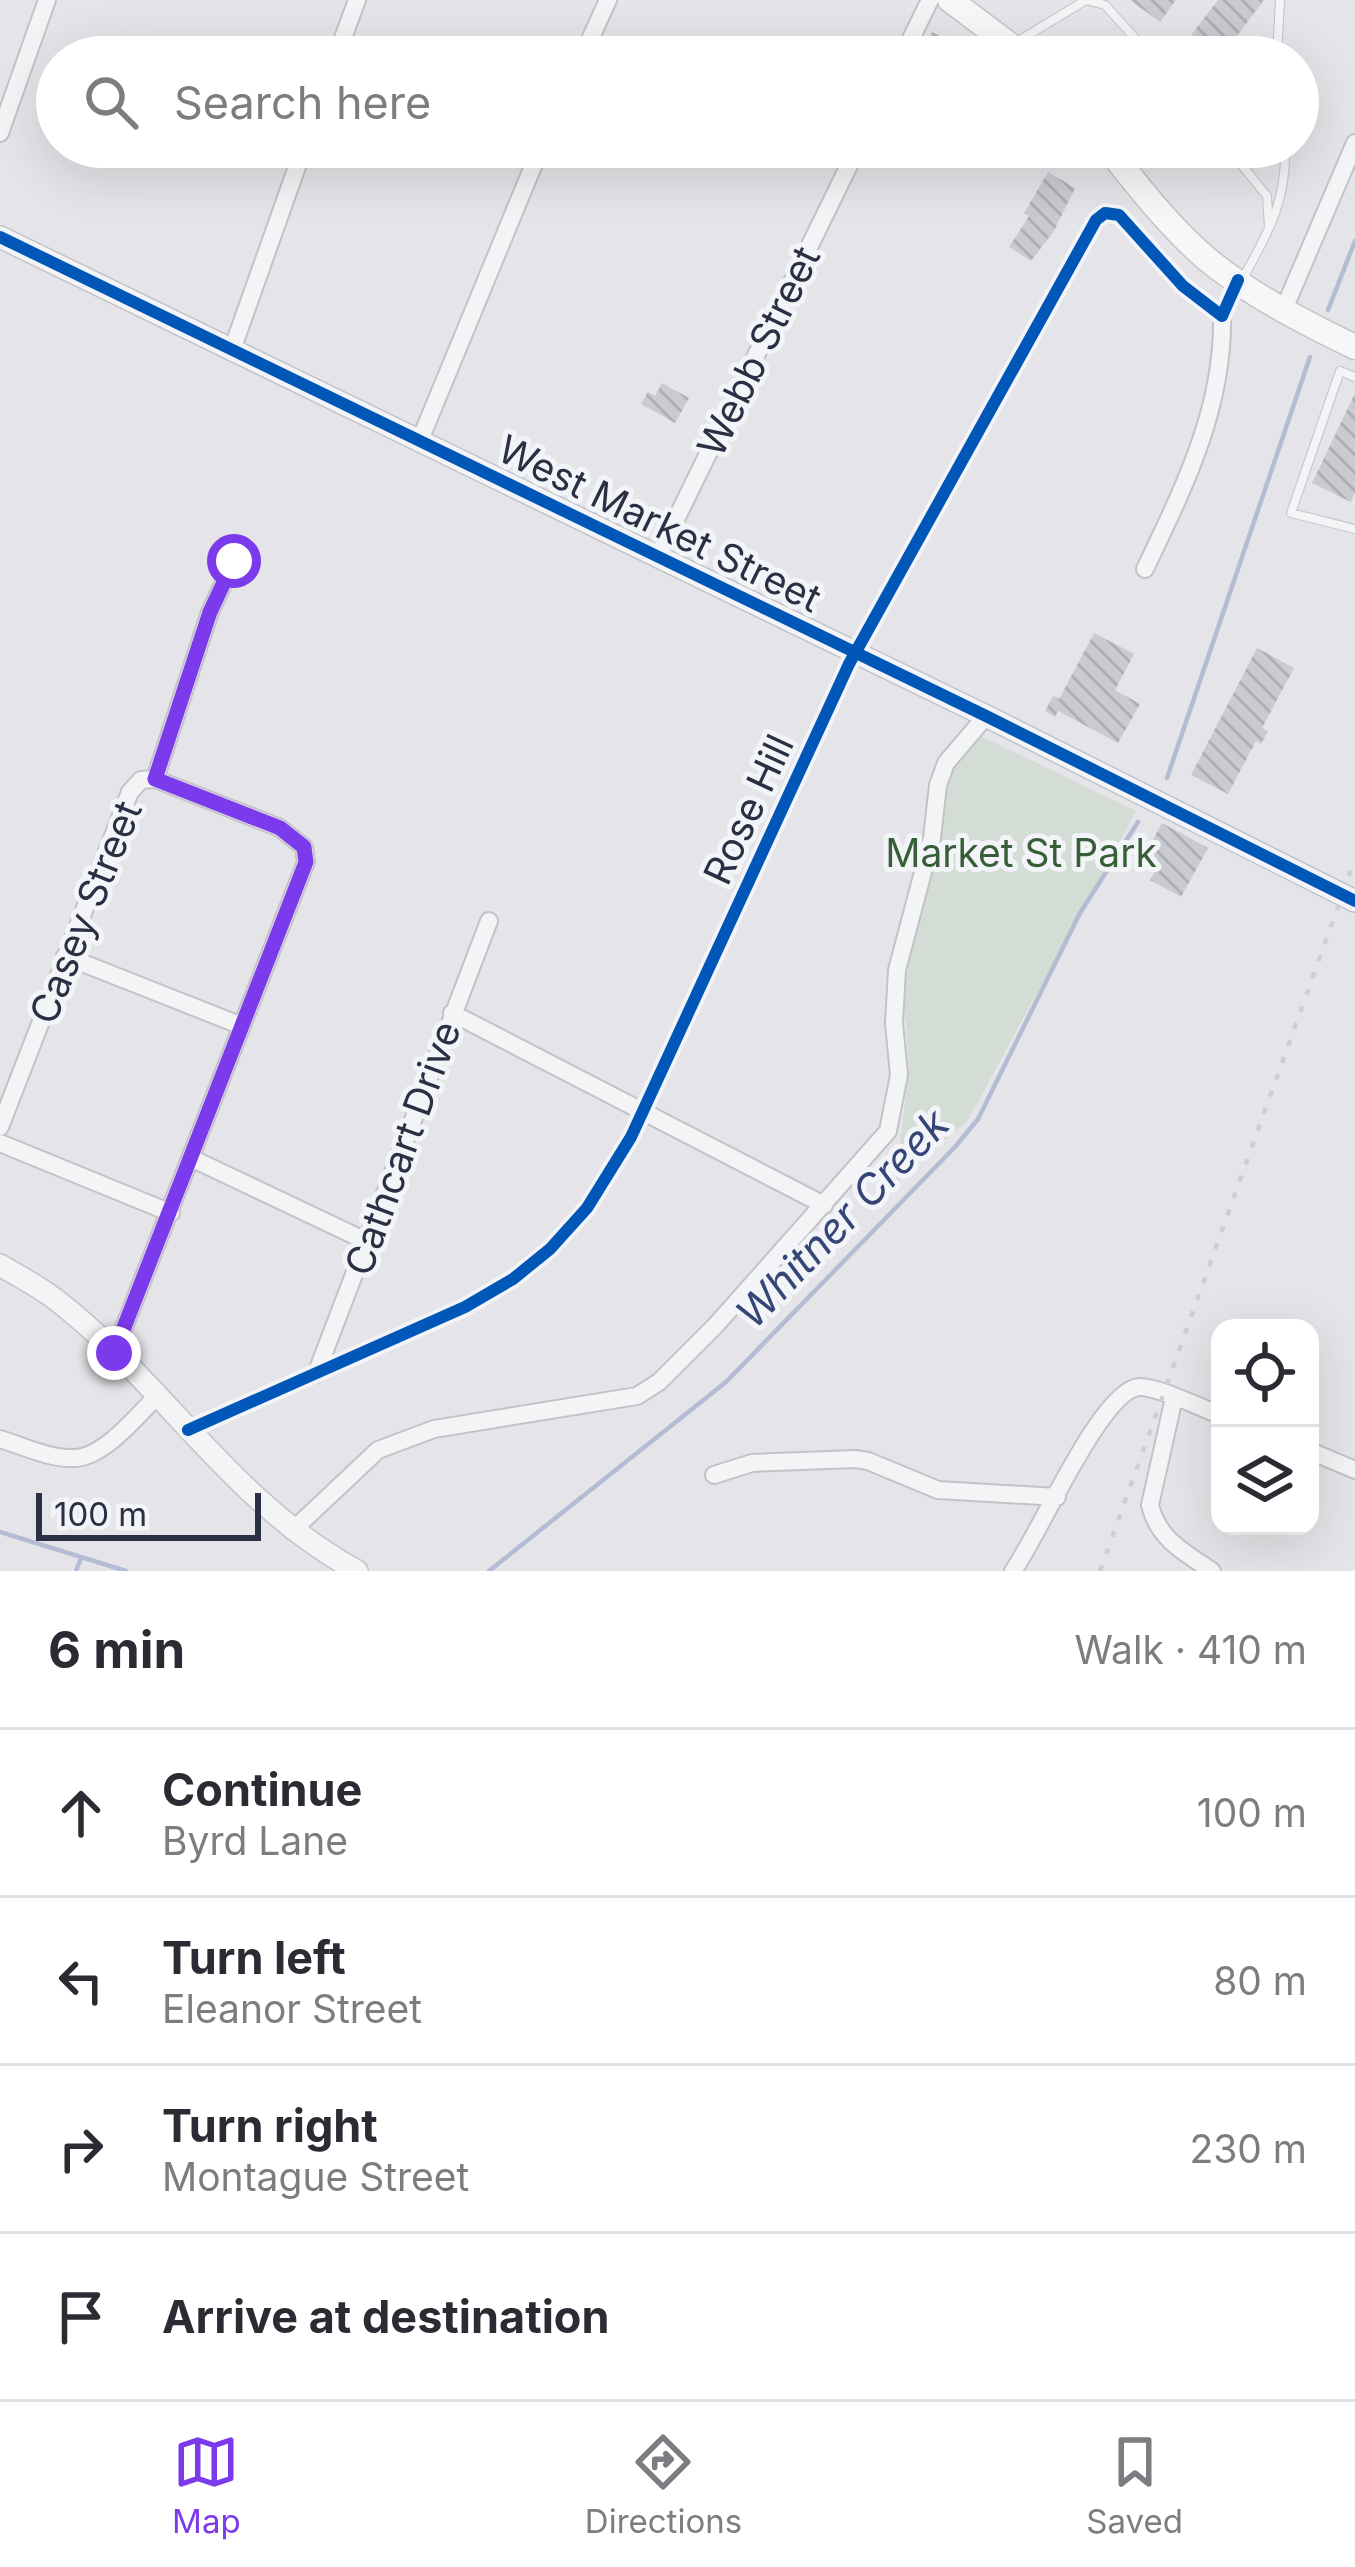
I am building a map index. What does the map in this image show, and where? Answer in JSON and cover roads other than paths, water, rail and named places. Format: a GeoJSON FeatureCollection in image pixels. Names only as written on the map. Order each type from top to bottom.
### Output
{"type":"FeatureCollection","features":[{"type":"Feature","properties":{"kind":"main road"},"geometry":{"type":"LineString","coordinates":[[950,0],[999,36]]}},
{"type":"Feature","properties":{"kind":"main road"},"geometry":{"type":"LineString","coordinates":[[1124,168],[1159,212],[1208,259],[1284,309],[1351,345]]}},
{"type":"Feature","properties":{"kind":"street"},"geometry":{"type":"LineString","coordinates":[[0,134],[47,0]]}},
{"type":"Feature","properties":{"kind":"street"},"geometry":{"type":"LineString","coordinates":[[344,36],[357,0]]}},
{"type":"Feature","properties":{"kind":"street"},"geometry":{"type":"LineString","coordinates":[[592,36],[608,0]]}},
{"type":"Feature","properties":{"kind":"street"},"geometry":{"type":"LineString","coordinates":[[913,36],[931,0]]}},
{"type":"Feature","properties":{"kind":"street"},"geometry":{"type":"LineString","coordinates":[[1284,309],[1355,142]]}},
{"type":"Feature","properties":{"kind":"street"},"geometry":{"type":"LineString","coordinates":[[232,350],[297,168]]}},
{"type":"Feature","properties":{"kind":"street"},"geometry":{"type":"LineString","coordinates":[[419,440],[532,168]]}},
{"type":"Feature","properties":{"kind":"street","name":"Webb Street"},"geometry":{"type":"LineString","coordinates":[[658,556],[847,168]]}},
{"type":"Feature","properties":{"kind":"street","name":"Rose Hill"},"geometry":{"type":"LineString","coordinates":[[188,1430],[465,1307],[531,1264],[587,1208],[644,1110],[855,652],[1096,220],[1105,213],[1119,215],[1183,286],[1222,316]]}},
{"type":"Feature","properties":{"kind":"street","name":"West Market Street"},"geometry":{"type":"LineString","coordinates":[[0,237],[986,716],[1355,901]]}},
{"type":"Feature","properties":{"kind":"street"},"geometry":{"type":"LineString","coordinates":[[1145,569],[1208,428],[1223,353],[1222,316],[1239,281]]}},
{"type":"Feature","properties":{"kind":"street"},"geometry":{"type":"LineString","coordinates":[[114,1353],[306,862],[304,847],[280,828],[155,779],[210,612],[234,561]]}},
{"type":"Feature","properties":{"kind":"street"},"geometry":{"type":"LineString","coordinates":[[292,1532],[378,1450],[434,1430],[637,1396],[659,1382],[887,1131],[899,1075],[893,1023],[897,970],[932,838],[938,785],[946,763],[986,716]]}},
{"type":"Feature","properties":{"kind":"street","name":"Casey Street"},"geometry":{"type":"LineString","coordinates":[[0,1127],[130,792],[142,780],[155,779]]}},
{"type":"Feature","properties":{"kind":"street","name":"Cathcart Drive"},"geometry":{"type":"LineString","coordinates":[[316,1374],[489,921]]}},
{"type":"Feature","properties":{"kind":"street"},"geometry":{"type":"LineString","coordinates":[[65,956],[242,1027]]}},
{"type":"Feature","properties":{"kind":"street"},"geometry":{"type":"LineString","coordinates":[[452,1013],[824,1205]]}},
{"type":"Feature","properties":{"kind":"street"},"geometry":{"type":"LineString","coordinates":[[0,1143],[171,1213]]}},
{"type":"Feature","properties":{"kind":"street"},"geometry":{"type":"LineString","coordinates":[[190,1158],[368,1242]]}},
{"type":"Feature","properties":{"kind":"street"},"geometry":{"type":"LineString","coordinates":[[0,1265],[53,1298],[114,1353],[292,1532],[357,1571]]}},
{"type":"Feature","properties":{"kind":"street"},"geometry":{"type":"LineString","coordinates":[[1013,1571],[1095,1425],[1118,1394],[1142,1386],[1211,1412]]}},
{"type":"Feature","properties":{"kind":"street"},"geometry":{"type":"LineString","coordinates":[[0,1439],[79,1459],[105,1444],[156,1397]]}},
{"type":"Feature","properties":{"kind":"street"},"geometry":{"type":"LineString","coordinates":[[1174,1398],[1150,1505],[1154,1522],[1166,1539],[1212,1571]]}},
{"type":"Feature","properties":{"kind":"street"},"geometry":{"type":"LineString","coordinates":[[1319,1455],[1355,1470]]}},
{"type":"Feature","properties":{"kind":"street"},"geometry":{"type":"LineString","coordinates":[[713,1475],[752,1463],[855,1459],[868,1460],[938,1490],[1057,1497]]}},
{"type":"Feature","properties":{"kind":"lane"},"geometry":{"type":"LineString","coordinates":[[1039,36],[1087,0],[1105,5],[1133,36]]}},
{"type":"Feature","properties":{"kind":"lane"},"geometry":{"type":"LineString","coordinates":[[1278,36],[1280,0]]}},
{"type":"Feature","properties":{"kind":"lane"},"geometry":{"type":"LineString","coordinates":[[1244,168],[1267,196],[1269,231]]}},
{"type":"Feature","properties":{"kind":"lane"},"geometry":{"type":"LineString","coordinates":[[1239,281],[1269,231],[1286,183],[1286,168]]}},
{"type":"Feature","properties":{"kind":"lane"},"geometry":{"type":"LineString","coordinates":[[1351,345],[1291,513],[1355,529]]}},
{"type":"Feature","properties":{"kind":"lane"},"geometry":{"type":"LineString","coordinates":[[1340,371],[1355,377]]}},
{"type":"Feature","properties":{"kind":"waterway","name":"Whitner Creek"},"geometry":{"type":"LineString","coordinates":[[1328,310],[1355,241]]}},
{"type":"Feature","properties":{"kind":"waterway","name":"Whitner Creek"},"geometry":{"type":"LineString","coordinates":[[1167,778],[1310,357]]}},
{"type":"Feature","properties":{"kind":"waterway","name":"Whitner Creek"},"geometry":{"type":"LineString","coordinates":[[489,1571],[726,1382],[955,1147],[978,1119],[1080,913],[1138,822]]}},
{"type":"Feature","properties":{"kind":"waterway","name":"Whitner Creek"},"geometry":{"type":"LineString","coordinates":[[0,1532],[126,1571]]}},
{"type":"Feature","properties":{"kind":"waterway"},"geometry":{"type":"LineString","coordinates":[[76,1571],[81,1558]]}},
{"type":"Feature","properties":{"kind":"railway"},"geometry":{"type":"LineString","coordinates":[[1100,1571],[1355,859]]}},
{"type":"Feature","properties":{"kind":"park label","name":"Market St Park"},"geometry":{"type":"Point","coordinates":[1021,852]}}]}
